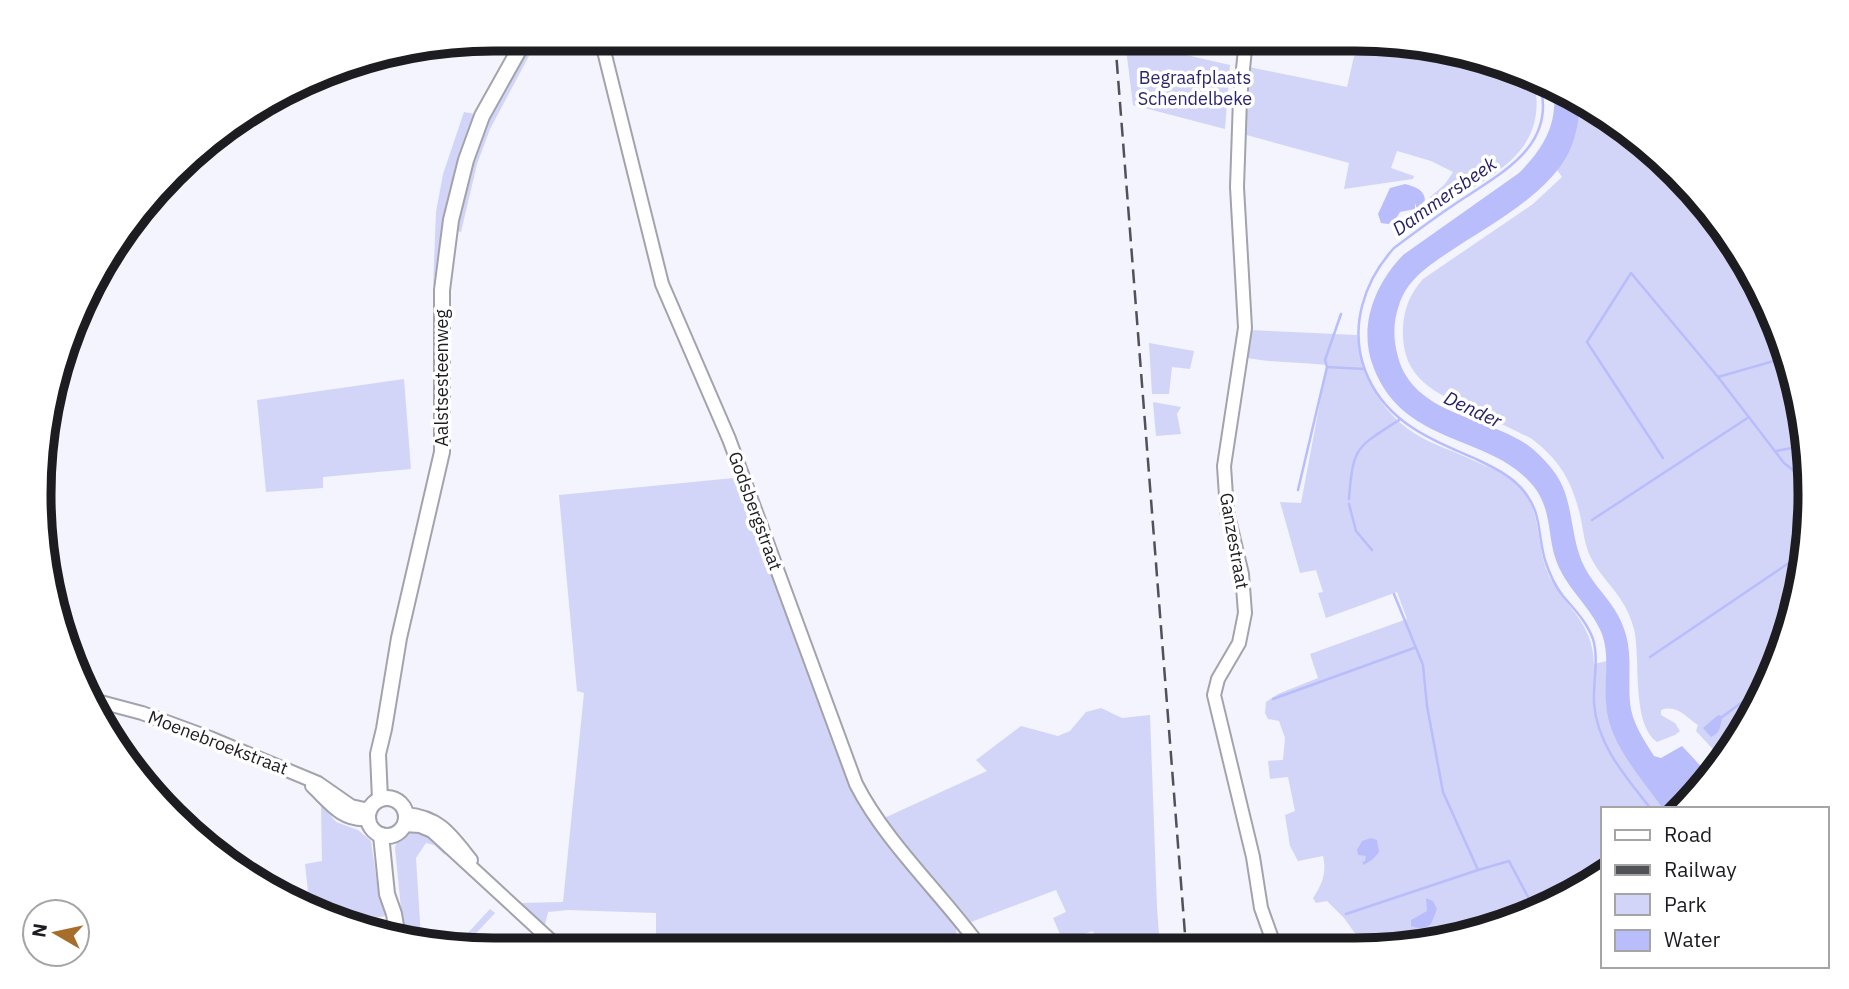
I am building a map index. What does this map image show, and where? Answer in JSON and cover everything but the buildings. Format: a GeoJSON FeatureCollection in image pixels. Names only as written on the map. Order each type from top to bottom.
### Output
{"type":"FeatureCollection","features":[{"type":"Feature","properties":{"kind":"main road","name":"Aalstsesteenweg"},"geometry":{"type":"LineString","coordinates":[[385,798],[378,754],[399,638],[443,452],[442,290],[451,219],[466,160],[482,116],[518,51]]}},
{"type":"Feature","properties":{"kind":"main road"},"geometry":{"type":"LineString","coordinates":[[396,827],[374,832],[368,814],[385,798],[401,804],[387,894],[396,927]]}},
{"type":"Feature","properties":{"kind":"street","name":"Godsbergstraat"},"geometry":{"type":"LineString","coordinates":[[604,51],[662,284],[729,439],[856,784],[869,810],[974,938]]}},
{"type":"Feature","properties":{"kind":"street","name":"Ganzestraat"},"geometry":{"type":"LineString","coordinates":[[1245,51],[1237,187],[1245,328],[1224,466],[1227,510],[1242,574],[1245,613],[1239,643],[1218,678],[1214,695],[1253,858],[1261,908],[1272,938]]}},
{"type":"Feature","properties":{"kind":"street","name":"Moenebroekstraat"},"geometry":{"type":"LineString","coordinates":[[103,703],[142,713],[318,783],[351,806],[368,814]]}},
{"type":"Feature","properties":{"kind":"street"},"geometry":{"type":"LineString","coordinates":[[396,827],[420,826],[432,831],[547,938]]}},
{"type":"Feature","properties":{"kind":"green space"},"geometry":{"type":"Polygon","coordinates":[[[523,51],[532,51],[490,129],[477,164],[461,232],[451,229],[479,131],[523,51]]]}},
{"type":"Feature","properties":{"kind":"green space","name":"Begraafplaats Schendelbeke"},"geometry":{"type":"Polygon","coordinates":[[[1126,51],[1169,51],[1230,65],[1225,129],[1133,105],[1126,51]]]}},
{"type":"Feature","properties":{"kind":"green space"},"geometry":{"type":"Polygon","coordinates":[[[1355,51],[1441,59],[1497,74],[1535,90],[1537,103],[1534,125],[1526,143],[1497,172],[1438,209],[1429,198],[1445,184],[1453,172],[1431,161],[1397,151],[1391,168],[1414,176],[1413,179],[1344,189],[1349,163],[1243,134],[1249,67],[1347,87],[1355,51]]]}},
{"type":"Feature","properties":{"kind":"green space"},"geometry":{"type":"Polygon","coordinates":[[[464,112],[475,114],[449,199],[433,287],[436,212],[443,174],[464,112]]]}},
{"type":"Feature","properties":{"kind":"green space"},"geometry":{"type":"Polygon","coordinates":[[[1579,112],[1625,142],[1668,181],[1707,224],[1752,298],[1775,352],[1790,408],[1798,494],[1790,581],[1775,637],[1764,664],[1739,716],[1716,752],[1696,731],[1698,725],[1677,710],[1661,710],[1661,715],[1675,723],[1680,731],[1657,742],[1649,733],[1640,706],[1636,642],[1630,617],[1590,556],[1574,495],[1559,465],[1532,439],[1433,390],[1414,372],[1404,345],[1406,308],[1423,279],[1533,204],[1562,177],[1557,170],[1567,154],[1579,112]]]}},
{"type":"Feature","properties":{"kind":"green space"},"geometry":{"type":"Polygon","coordinates":[[[1250,330],[1357,335],[1369,378],[1391,414],[1414,433],[1489,467],[1522,489],[1533,509],[1549,576],[1584,627],[1593,650],[1594,664],[1607,661],[1606,705],[1619,745],[1662,807],[1601,807],[1601,863],[1576,879],[1524,904],[1497,915],[1441,930],[1358,938],[1327,901],[1316,903],[1313,898],[1323,878],[1323,856],[1298,861],[1290,846],[1285,815],[1295,811],[1288,777],[1270,779],[1268,761],[1283,760],[1285,738],[1279,721],[1268,719],[1265,713],[1266,702],[1278,694],[1318,678],[1310,654],[1407,619],[1397,592],[1326,618],[1318,593],[1323,592],[1316,570],[1300,573],[1280,502],[1301,503],[1327,365],[1248,358],[1250,330]]]}},
{"type":"Feature","properties":{"kind":"green space"},"geometry":{"type":"Polygon","coordinates":[[[1149,343],[1194,351],[1190,369],[1172,367],[1169,394],[1152,394],[1149,343]]]}},
{"type":"Feature","properties":{"kind":"green space"},"geometry":{"type":"Polygon","coordinates":[[[404,379],[411,469],[323,477],[323,488],[266,492],[257,400],[404,379]]]}},
{"type":"Feature","properties":{"kind":"green space"},"geometry":{"type":"Polygon","coordinates":[[[1153,402],[1181,407],[1177,414],[1181,434],[1156,436],[1153,402]]]}},
{"type":"Feature","properties":{"kind":"green space"},"geometry":{"type":"Polygon","coordinates":[[[734,478],[799,643],[850,784],[957,922],[956,938],[656,938],[656,913],[568,910],[548,912],[545,925],[520,903],[563,902],[584,693],[577,691],[559,495],[734,478]]]}},
{"type":"Feature","properties":{"kind":"green space"},"geometry":{"type":"Polygon","coordinates":[[[1101,708],[1122,718],[1150,715],[1159,938],[1096,938],[1093,931],[1072,938],[1062,938],[1053,918],[1066,912],[1056,890],[971,922],[882,819],[987,771],[976,760],[1021,726],[1058,736],[1070,731],[1086,712],[1101,708]]]}},
{"type":"Feature","properties":{"kind":"green space"},"geometry":{"type":"Polygon","coordinates":[[[321,804],[336,822],[358,830],[371,841],[377,882],[387,916],[366,919],[309,897],[305,864],[322,861],[321,804]]]}},
{"type":"Feature","properties":{"kind":"green space"},"geometry":{"type":"Polygon","coordinates":[[[422,830],[441,844],[446,852],[445,855],[434,845],[426,843],[416,858],[421,932],[403,929],[395,848],[404,833],[422,830]]]}},
{"type":"Feature","properties":{"kind":"green space"},"geometry":{"type":"Polygon","coordinates":[[[490,909],[495,913],[472,937],[464,937],[490,909]]]}},
{"type":"Feature","properties":{"kind":"water"},"geometry":{"type":"Polygon","coordinates":[[[1554,99],[1579,112],[1574,139],[1559,168],[1532,196],[1419,274],[1407,288],[1397,311],[1394,331],[1396,350],[1407,377],[1419,392],[1454,412],[1529,446],[1555,473],[1566,495],[1576,544],[1585,568],[1618,615],[1626,635],[1630,703],[1639,731],[1654,756],[1661,758],[1682,746],[1704,769],[1669,807],[1662,807],[1627,759],[1613,732],[1606,703],[1606,659],[1602,634],[1559,568],[1545,507],[1537,491],[1519,472],[1498,458],[1428,427],[1406,413],[1387,393],[1373,366],[1369,351],[1367,336],[1372,306],[1393,266],[1403,255],[1519,173],[1543,143],[1554,110],[1554,99]]]}},
{"type":"Feature","properties":{"kind":"water"},"geometry":{"type":"Polygon","coordinates":[[[1405,184],[1421,191],[1425,200],[1417,209],[1415,203],[1415,209],[1400,212],[1394,222],[1381,223],[1378,214],[1390,188],[1405,184]]]}},
{"type":"Feature","properties":{"kind":"water"},"geometry":{"type":"Polygon","coordinates":[[[1749,697],[1722,718],[1720,729],[1711,737],[1703,728],[1718,715],[1722,716],[1749,697]]]}},
{"type":"Feature","properties":{"kind":"water"},"geometry":{"type":"Polygon","coordinates":[[[1371,838],[1377,840],[1379,852],[1364,865],[1362,862],[1366,856],[1358,855],[1357,850],[1362,841],[1371,838]]]}},
{"type":"Feature","properties":{"kind":"water"},"geometry":{"type":"Polygon","coordinates":[[[1426,898],[1433,901],[1437,909],[1431,924],[1421,928],[1411,926],[1411,920],[1427,911],[1426,898]]]}},
{"type":"Feature","properties":{"kind":"waterway","name":"Dammersbeek"},"geometry":{"type":"LineString","coordinates":[[1541,93],[1541,122],[1534,139],[1522,155],[1491,181],[1394,248],[1383,261],[1362,305],[1359,321],[1360,354],[1374,388],[1397,416],[1443,445],[1499,471],[1518,485],[1528,497],[1536,513],[1551,576],[1560,592],[1584,621],[1593,639],[1596,663],[1594,703],[1601,733],[1614,760],[1649,807]]}},
{"type":"Feature","properties":{"kind":"waterway"},"geometry":{"type":"LineString","coordinates":[[1663,458],[1587,342],[1631,273],[1718,377]]}},
{"type":"Feature","properties":{"kind":"waterway"},"geometry":{"type":"LineString","coordinates":[[1327,367],[1325,360],[1341,314]]}},
{"type":"Feature","properties":{"kind":"waterway"},"geometry":{"type":"LineString","coordinates":[[1777,360],[1718,377],[1784,463],[1797,474]]}},
{"type":"Feature","properties":{"kind":"waterway"},"geometry":{"type":"LineString","coordinates":[[1298,490],[1327,367],[1364,369]]}},
{"type":"Feature","properties":{"kind":"waterway"},"geometry":{"type":"LineString","coordinates":[[1592,520],[1749,417]]}},
{"type":"Feature","properties":{"kind":"waterway"},"geometry":{"type":"LineString","coordinates":[[1349,499],[1352,468],[1359,450],[1399,420]]}},
{"type":"Feature","properties":{"kind":"waterway"},"geometry":{"type":"LineString","coordinates":[[1776,451],[1795,447]]}},
{"type":"Feature","properties":{"kind":"waterway"},"geometry":{"type":"LineString","coordinates":[[1349,504],[1356,531],[1372,550]]}},
{"type":"Feature","properties":{"kind":"waterway"},"geometry":{"type":"LineString","coordinates":[[1650,657],[1793,560]]}},
{"type":"Feature","properties":{"kind":"waterway"},"geometry":{"type":"LineString","coordinates":[[1394,594],[1423,665],[1427,706],[1443,792],[1478,870],[1509,861],[1530,901]]}},
{"type":"Feature","properties":{"kind":"waterway"},"geometry":{"type":"LineString","coordinates":[[1273,699],[1414,648]]}},
{"type":"Feature","properties":{"kind":"waterway"},"geometry":{"type":"LineString","coordinates":[[1722,717],[1749,697]]}},
{"type":"Feature","properties":{"kind":"waterway"},"geometry":{"type":"LineString","coordinates":[[1346,914],[1478,870]]}},
{"type":"Feature","properties":{"kind":"railway"},"geometry":{"type":"LineString","coordinates":[[1116,51],[1185,938]]}},
{"type":"Feature","properties":{"kind":"water label","name":"Dender"},"geometry":{"type":"Point","coordinates":[1473,409]}}]}
